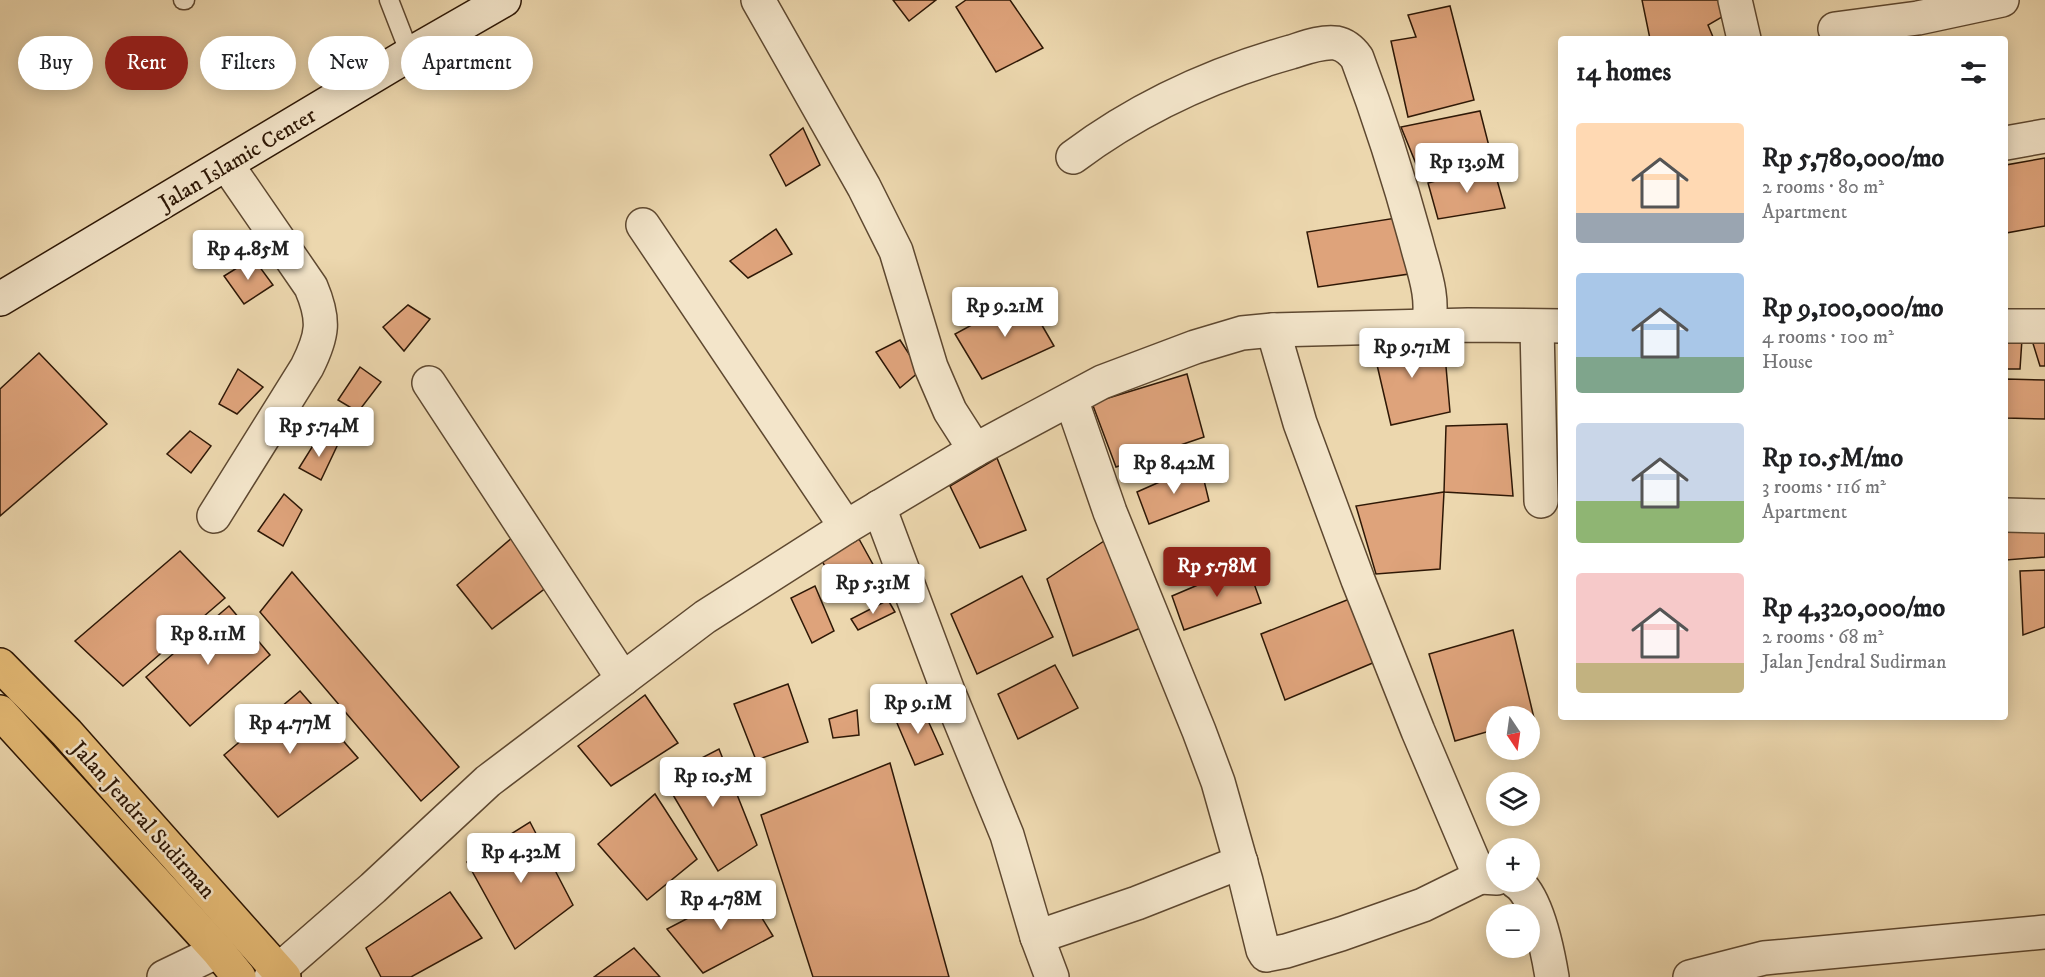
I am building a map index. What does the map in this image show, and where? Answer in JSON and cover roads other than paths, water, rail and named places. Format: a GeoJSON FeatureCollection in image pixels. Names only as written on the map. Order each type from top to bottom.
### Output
{"type":"FeatureCollection","features":[{"type":"Feature","properties":{"kind":"highway","name":"Jalan Jendral Sudirman"},"geometry":{"type":"LineString","coordinates":[[0,665],[75,742],[278,975]]}},
{"type":"Feature","properties":{"kind":"highway","name":"Jalan Jendral Sudirman"},"geometry":{"type":"LineString","coordinates":[[0,712],[218,951],[239,977]]}},
{"type":"Feature","properties":{"kind":"street","name":"Jalan Islamic Center"},"geometry":{"type":"LineString","coordinates":[[441,36],[504,0]]}},
{"type":"Feature","properties":{"kind":"street"},"geometry":{"type":"LineString","coordinates":[[758,0],[864,187],[896,251],[931,367],[950,411],[975,450]]}},
{"type":"Feature","properties":{"kind":"street"},"geometry":{"type":"LineString","coordinates":[[1736,0],[1743,36]]}},
{"type":"Feature","properties":{"kind":"street"},"geometry":{"type":"LineString","coordinates":[[1835,30],[1919,19],[2002,0]]}},
{"type":"Feature","properties":{"kind":"street"},"geometry":{"type":"LineString","coordinates":[[1073,157],[1096,140],[1158,105],[1191,88],[1251,63],[1312,46],[1335,43],[1350,49],[1357,58],[1400,181],[1429,291],[1432,310],[1428,326]]}},
{"type":"Feature","properties":{"kind":"street","name":"Jalan Islamic Center"},"geometry":{"type":"LineString","coordinates":[[0,298],[401,59]]}},
{"type":"Feature","properties":{"kind":"street"},"geometry":{"type":"LineString","coordinates":[[2008,143],[2045,136]]}},
{"type":"Feature","properties":{"kind":"street"},"geometry":{"type":"LineString","coordinates":[[214,516],[307,367],[317,347],[321,329],[320,308],[311,287],[227,165]]}},
{"type":"Feature","properties":{"kind":"street"},"geometry":{"type":"LineString","coordinates":[[643,225],[846,527]]}},
{"type":"Feature","properties":{"kind":"street"},"geometry":{"type":"LineString","coordinates":[[278,975],[488,782],[705,617],[846,527],[975,450],[1102,382],[1195,347],[1242,333],[1273,330],[1468,325],[1549,326],[1541,501]]}},
{"type":"Feature","properties":{"kind":"street"},"geometry":{"type":"LineString","coordinates":[[2008,326],[2045,326]]}},
{"type":"Feature","properties":{"kind":"street"},"geometry":{"type":"LineString","coordinates":[[1273,330],[1300,423],[1358,580],[1418,731],[1486,874]]}},
{"type":"Feature","properties":{"kind":"street"},"geometry":{"type":"LineString","coordinates":[[429,383],[623,679]]}},
{"type":"Feature","properties":{"kind":"street"},"geometry":{"type":"LineString","coordinates":[[1071,399],[1110,512],[1218,782],[1263,950],[1268,956],[1341,934],[1423,905],[1486,879]]}},
{"type":"Feature","properties":{"kind":"street"},"geometry":{"type":"LineString","coordinates":[[879,507],[948,691],[1007,835],[1037,937],[1052,977]]}},
{"type":"Feature","properties":{"kind":"street"},"geometry":{"type":"LineString","coordinates":[[2008,515],[2045,516]]}},
{"type":"Feature","properties":{"kind":"street"},"geometry":{"type":"LineString","coordinates":[[1037,937],[1137,903],[1241,862]]}},
{"type":"Feature","properties":{"kind":"street"},"geometry":{"type":"LineString","coordinates":[[1527,892],[1533,906],[1552,977]]}},
{"type":"Feature","properties":{"kind":"street"},"geometry":{"type":"LineString","coordinates":[[1690,977],[1764,958],[2045,932]]}},
{"type":"Feature","properties":{"kind":"street"},"geometry":{"type":"LineString","coordinates":[[164,977],[218,951]]}},
{"type":"Feature","properties":{"kind":"lane"},"geometry":{"type":"LineString","coordinates":[[389,0],[403,36]]}}]}
